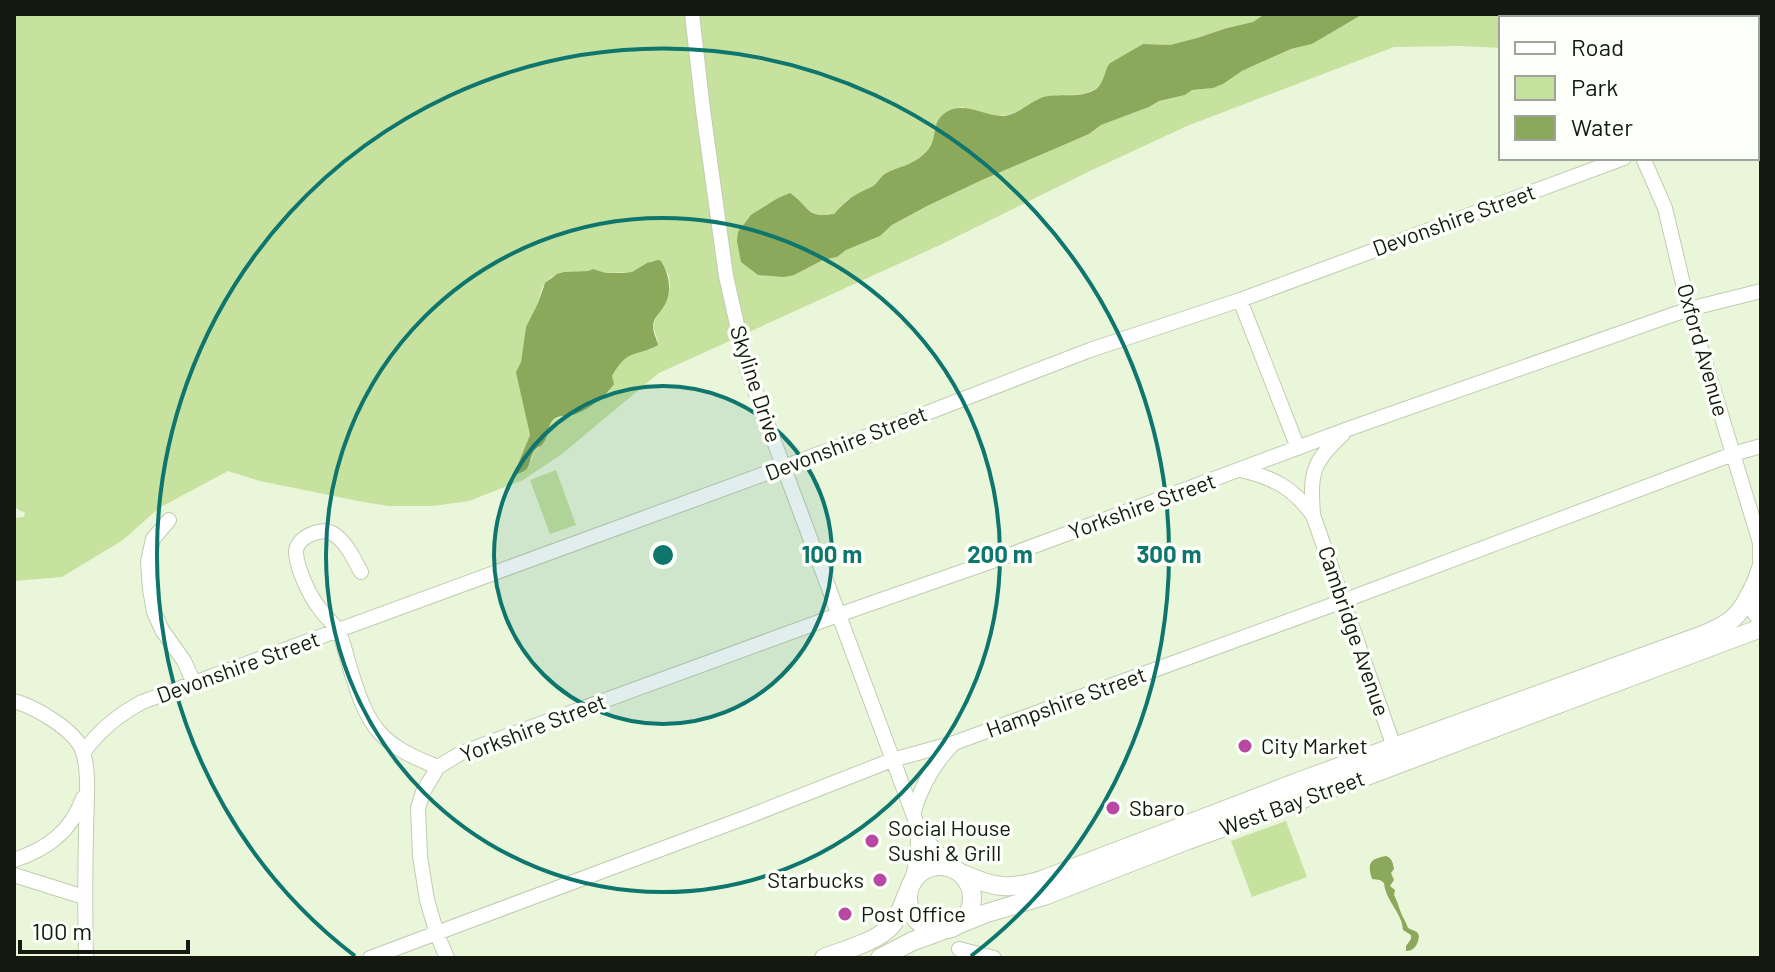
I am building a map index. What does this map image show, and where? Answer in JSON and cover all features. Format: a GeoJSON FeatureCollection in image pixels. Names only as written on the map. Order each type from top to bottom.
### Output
{"type":"FeatureCollection","features":[{"type":"Feature","properties":{"kind":"main road"},"geometry":{"type":"LineString","coordinates":[[1755,585],[1752,605],[1761,618]]}},
{"type":"Feature","properties":{"kind":"main road","name":"West Bay Street"},"geometry":{"type":"LineString","coordinates":[[957,871],[998,887],[1012,888],[1042,880],[1289,785],[1703,635],[1733,620],[1755,585]]}},
{"type":"Feature","properties":{"kind":"main road","name":"West Bay Street"},"geometry":{"type":"LineString","coordinates":[[880,958],[913,941],[987,913],[1044,896],[1761,628]]}},
{"type":"Feature","properties":{"kind":"main road"},"geometry":{"type":"LineString","coordinates":[[824,958],[888,930],[895,921],[909,889],[918,874],[928,867],[940,865],[957,871],[970,885],[973,898],[967,916],[951,928],[929,928],[917,921],[909,909],[909,889]]}},
{"type":"Feature","properties":{"kind":"street","name":"Skyline Drive"},"geometry":{"type":"LineString","coordinates":[[692,14],[730,302],[747,369],[916,820],[928,842],[957,871]]}},
{"type":"Feature","properties":{"kind":"street","name":"Devonshire Street"},"geometry":{"type":"LineString","coordinates":[[83,753],[107,724],[142,702],[784,467],[1090,350],[1240,300],[1619,160]]}},
{"type":"Feature","properties":{"kind":"street","name":"Oxford Avenue"},"geometry":{"type":"LineString","coordinates":[[1644,160],[1665,208],[1689,309],[1760,545],[1760,565],[1755,585]]}},
{"type":"Feature","properties":{"kind":"street","name":"Yorkshire Street"},"geometry":{"type":"LineString","coordinates":[[438,767],[473,748],[1348,429],[1689,309],[1761,291]]}},
{"type":"Feature","properties":{"kind":"street"},"geometry":{"type":"LineString","coordinates":[[1240,300],[1298,448]]}},
{"type":"Feature","properties":{"kind":"street","name":"Cambridge Avenue"},"geometry":{"type":"LineString","coordinates":[[1348,429],[1330,445],[1315,467],[1311,491],[1313,515],[1394,747]]}},
{"type":"Feature","properties":{"kind":"street","name":"Hampshire Street"},"geometry":{"type":"LineString","coordinates":[[370,958],[892,760],[954,743],[1761,446]]}},
{"type":"Feature","properties":{"kind":"street","name":"Cambridge Avenue"},"geometry":{"type":"LineString","coordinates":[[1241,470],[1261,475],[1288,488],[1297,494],[1313,515]]}},
{"type":"Feature","properties":{"kind":"street"},"geometry":{"type":"LineString","coordinates":[[169,520],[153,539],[148,562],[150,589],[154,612],[162,630],[184,661],[194,683]]}},
{"type":"Feature","properties":{"kind":"street"},"geometry":{"type":"LineString","coordinates":[[361,572],[347,549],[331,532],[308,536],[297,544],[297,560],[310,596],[338,630],[361,704],[378,732],[411,757],[438,767],[423,792],[418,808],[423,879],[437,934],[447,958]]}},
{"type":"Feature","properties":{"kind":"street"},"geometry":{"type":"LineString","coordinates":[[14,701],[27,705],[56,724],[78,743],[83,753],[87,786],[86,958]]}},
{"type":"Feature","properties":{"kind":"street"},"geometry":{"type":"LineString","coordinates":[[916,820],[921,790],[929,773],[940,756],[954,743]]}},
{"type":"Feature","properties":{"kind":"street"},"geometry":{"type":"LineString","coordinates":[[14,860],[27,856],[64,832],[77,815],[87,786]]}},
{"type":"Feature","properties":{"kind":"street","name":"Skyline Drive"},"geometry":{"type":"LineString","coordinates":[[909,889],[919,846],[916,820]]}},
{"type":"Feature","properties":{"kind":"street"},"geometry":{"type":"LineString","coordinates":[[14,875],[84,897]]}},
{"type":"Feature","properties":{"kind":"street"},"geometry":{"type":"LineString","coordinates":[[951,928],[960,954],[994,958]]}},
{"type":"Feature","properties":{"kind":"green space"},"geometry":{"type":"Polygon","coordinates":[[[14,14],[1265,14],[1253,22],[1170,45],[1143,44],[1110,63],[1101,84],[1089,92],[1045,97],[1006,115],[962,107],[935,126],[934,144],[924,154],[912,163],[885,173],[873,186],[847,200],[834,214],[813,212],[797,198],[768,204],[747,220],[773,275],[794,275],[880,236],[892,225],[927,206],[1089,134],[1101,125],[1159,101],[1223,84],[1257,64],[1291,49],[1312,44],[1363,14],[1669,14],[1499,16],[1499,48],[1394,47],[1187,126],[940,245],[659,373],[562,454],[523,480],[469,501],[433,506],[389,506],[260,481],[228,471],[159,508],[123,540],[62,577],[14,581],[14,518],[24,517],[25,512],[14,506],[14,14]],[[652,261],[632,272],[606,273],[593,269],[564,272],[551,277],[542,287],[526,327],[517,372],[530,435],[515,470],[517,474],[529,466],[535,451],[543,444],[550,423],[596,402],[610,390],[612,376],[624,358],[634,352],[651,349],[658,341],[653,326],[667,298],[669,276],[664,267],[652,261]]]}},
{"type":"Feature","properties":{"kind":"green space"},"geometry":{"type":"Polygon","coordinates":[[[556,470],[576,525],[550,534],[530,480],[556,470]]]}},
{"type":"Feature","properties":{"kind":"green space"},"geometry":{"type":"Polygon","coordinates":[[[1286,821],[1307,877],[1252,897],[1231,841],[1286,821]]]}},
{"type":"Feature","properties":{"kind":"water"},"geometry":{"type":"Polygon","coordinates":[[[1265,14],[1363,14],[1312,44],[1291,49],[1257,64],[1223,84],[1159,101],[1101,125],[1089,134],[927,206],[892,225],[880,236],[794,275],[758,275],[741,262],[738,232],[751,215],[790,193],[812,213],[834,214],[886,173],[924,154],[932,144],[940,117],[952,109],[967,108],[1004,116],[1048,96],[1085,94],[1099,86],[1110,63],[1143,44],[1170,45],[1253,22],[1265,14]]]}},
{"type":"Feature","properties":{"kind":"water"},"geometry":{"type":"Polygon","coordinates":[[[658,260],[664,267],[669,285],[668,297],[653,324],[658,345],[632,354],[623,361],[612,376],[614,384],[596,402],[579,413],[554,419],[528,468],[517,474],[515,470],[530,435],[516,372],[521,362],[526,327],[545,283],[564,272],[593,269],[606,273],[632,272],[658,260]]]}},
{"type":"Feature","properties":{"kind":"water"},"geometry":{"type":"Polygon","coordinates":[[[1386,856],[1391,859],[1394,869],[1391,873],[1394,880],[1390,886],[1395,890],[1394,895],[1408,928],[1419,936],[1416,946],[1409,951],[1406,951],[1406,946],[1411,935],[1403,930],[1384,883],[1372,879],[1371,863],[1386,856]]]}},
{"type":"Feature","properties":{"kind":"place","name":"City Market"},"geometry":{"type":"Point","coordinates":[1245,746]}},
{"type":"Feature","properties":{"kind":"place","name":"Sbaro"},"geometry":{"type":"Point","coordinates":[1113,808]}},
{"type":"Feature","properties":{"kind":"place","name":"Social House Sushi & Grill"},"geometry":{"type":"Point","coordinates":[872,841]}},
{"type":"Feature","properties":{"kind":"place","name":"Starbucks"},"geometry":{"type":"Point","coordinates":[880,880]}},
{"type":"Feature","properties":{"kind":"place","name":"Post Office"},"geometry":{"type":"Point","coordinates":[845,914]}}]}
